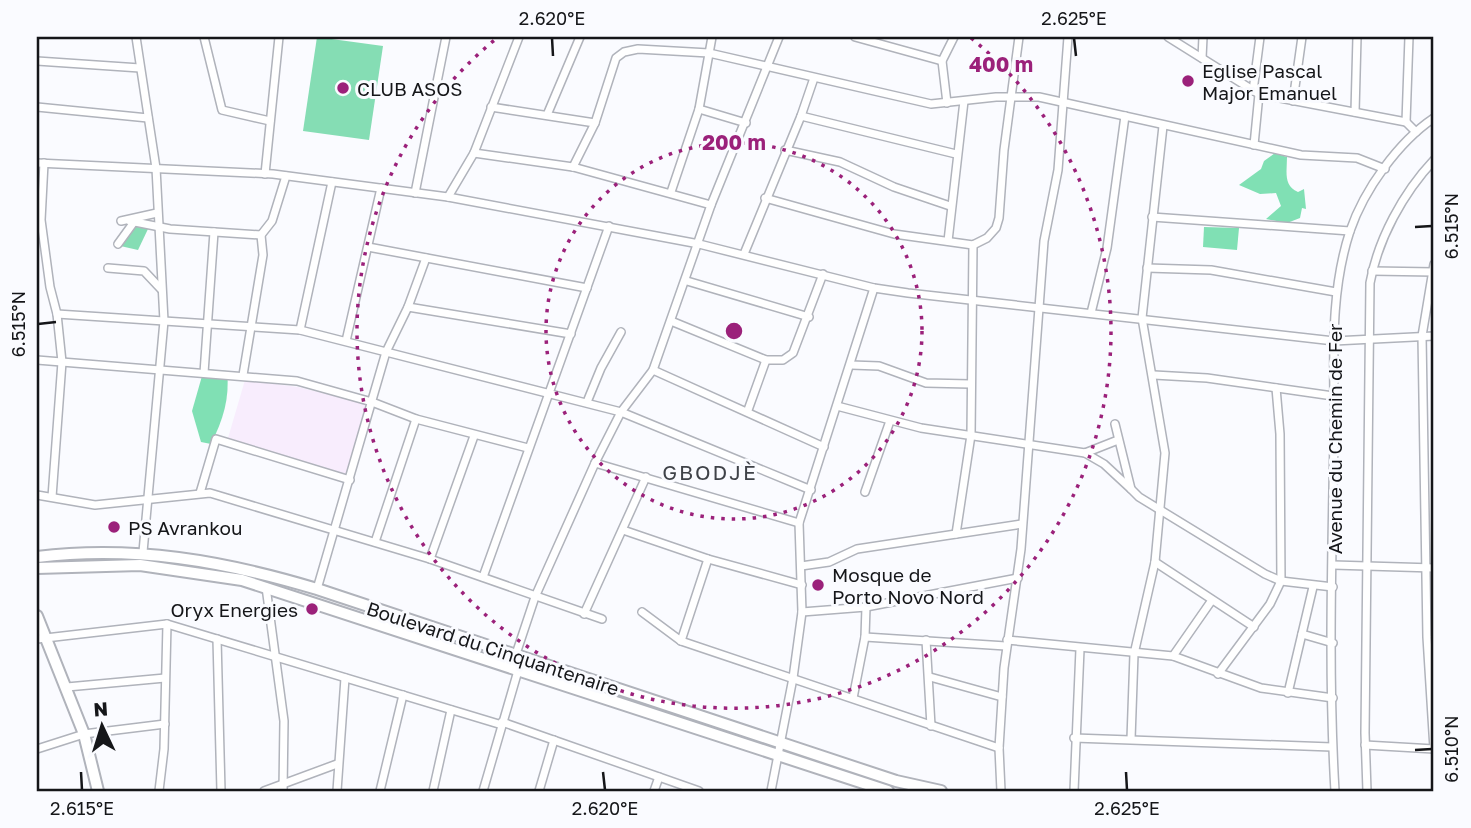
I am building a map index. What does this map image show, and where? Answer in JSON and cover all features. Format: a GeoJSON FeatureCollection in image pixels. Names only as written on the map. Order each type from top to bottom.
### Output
{"type":"FeatureCollection","features":[{"type":"Feature","properties":{"kind":"main road","name":"Boulevard du Cinquantenaire"},"geometry":{"type":"LineString","coordinates":[[37,557],[143,552],[239,566],[317,589],[517,662]]}},
{"type":"Feature","properties":{"kind":"main road","name":"Boulevard du Cinquantenaire"},"geometry":{"type":"LineString","coordinates":[[37,568],[86,564],[165,566],[266,586],[517,662],[781,749],[942,791]]}},
{"type":"Feature","properties":{"kind":"main road"},"geometry":{"type":"LineString","coordinates":[[37,616],[41,638],[67,687],[84,734],[98,791]]}},
{"type":"Feature","properties":{"kind":"main road","name":"Boulevard du Cinquantenaire"},"geometry":{"type":"LineString","coordinates":[[781,749],[888,791]]}},
{"type":"Feature","properties":{"kind":"street"},"geometry":{"type":"LineString","coordinates":[[136,37],[156,168],[164,321],[143,552]]}},
{"type":"Feature","properties":{"kind":"street"},"geometry":{"type":"LineString","coordinates":[[204,37],[222,110],[270,121]]}},
{"type":"Feature","properties":{"kind":"street"},"geometry":{"type":"LineString","coordinates":[[265,174],[279,37]]}},
{"type":"Feature","properties":{"kind":"street"},"geometry":{"type":"LineString","coordinates":[[415,193],[446,37]]}},
{"type":"Feature","properties":{"kind":"street"},"geometry":{"type":"LineString","coordinates":[[448,197],[474,153],[519,37]]}},
{"type":"Feature","properties":{"kind":"street"},"geometry":{"type":"LineString","coordinates":[[547,115],[580,37]]}},
{"type":"Feature","properties":{"kind":"street"},"geometry":{"type":"LineString","coordinates":[[671,192],[699,109],[712,37]]}},
{"type":"Feature","properties":{"kind":"street"},"geometry":{"type":"LineString","coordinates":[[483,791],[535,597],[621,412],[653,370],[687,281],[711,205],[779,37]]}},
{"type":"Feature","properties":{"kind":"street"},"geometry":{"type":"LineString","coordinates":[[855,37],[942,61]]}},
{"type":"Feature","properties":{"kind":"street"},"geometry":{"type":"LineString","coordinates":[[884,45],[889,37]]}},
{"type":"Feature","properties":{"kind":"street"},"geometry":{"type":"LineString","coordinates":[[947,103],[942,61],[954,37]]}},
{"type":"Feature","properties":{"kind":"street"},"geometry":{"type":"LineString","coordinates":[[765,198],[894,234],[974,245],[987,238],[996,228],[1019,37]]}},
{"type":"Feature","properties":{"kind":"street"},"geometry":{"type":"LineString","coordinates":[[1001,791],[999,748],[1006,643],[1017,578],[1041,309],[1044,241],[1058,170],[1068,37]]}},
{"type":"Feature","properties":{"kind":"street"},"geometry":{"type":"LineString","coordinates":[[1168,37],[1256,93],[1406,122],[1416,132]]}},
{"type":"Feature","properties":{"kind":"street"},"geometry":{"type":"LineString","coordinates":[[1202,58],[1203,37]]}},
{"type":"Feature","properties":{"kind":"street"},"geometry":{"type":"LineString","coordinates":[[1254,145],[1260,37]]}},
{"type":"Feature","properties":{"kind":"street"},"geometry":{"type":"LineString","coordinates":[[1293,101],[1302,37]]}},
{"type":"Feature","properties":{"kind":"street"},"geometry":{"type":"LineString","coordinates":[[1356,112],[1357,37]]}},
{"type":"Feature","properties":{"kind":"street"},"geometry":{"type":"LineString","coordinates":[[1406,122],[1409,37]]}},
{"type":"Feature","properties":{"kind":"street"},"geometry":{"type":"LineString","coordinates":[[573,167],[595,123],[616,58],[624,52],[638,49],[709,52],[914,101],[947,103],[1013,97],[1065,102],[1301,155],[1357,158],[1385,169]]}},
{"type":"Feature","properties":{"kind":"street"},"geometry":{"type":"LineString","coordinates":[[37,61],[140,68]]}},
{"type":"Feature","properties":{"kind":"street"},"geometry":{"type":"LineString","coordinates":[[744,254],[814,78]]}},
{"type":"Feature","properties":{"kind":"street"},"geometry":{"type":"LineString","coordinates":[[948,241],[964,101]]}},
{"type":"Feature","properties":{"kind":"street"},"geometry":{"type":"LineString","coordinates":[[37,107],[148,118]]}},
{"type":"Feature","properties":{"kind":"street"},"geometry":{"type":"LineString","coordinates":[[491,107],[595,123]]}},
{"type":"Feature","properties":{"kind":"street"},"geometry":{"type":"LineString","coordinates":[[699,109],[746,123]]}},
{"type":"Feature","properties":{"kind":"street"},"geometry":{"type":"LineString","coordinates":[[801,116],[956,154]]}},
{"type":"Feature","properties":{"kind":"street"},"geometry":{"type":"LineString","coordinates":[[1091,313],[1107,248],[1125,116]]}},
{"type":"Feature","properties":{"kind":"street","name":"Avenue du Chemin de Fer"},"geometry":{"type":"LineString","coordinates":[[1335,791],[1332,747],[1336,292],[1350,230],[1365,199],[1385,169],[1416,132],[1434,118]]}},
{"type":"Feature","properties":{"kind":"street"},"geometry":{"type":"LineString","coordinates":[[1131,739],[1134,654],[1155,562],[1162,510],[1165,453],[1154,375],[1142,318],[1163,126]]}},
{"type":"Feature","properties":{"kind":"street"},"geometry":{"type":"LineString","coordinates":[[785,150],[840,162],[894,187],[950,206]]}},
{"type":"Feature","properties":{"kind":"street"},"geometry":{"type":"LineString","coordinates":[[474,153],[573,167],[711,205]]}},
{"type":"Feature","properties":{"kind":"street","name":"Avenue du Chemin de Fer"},"geometry":{"type":"LineString","coordinates":[[1367,791],[1367,341],[1372,271],[1384,236],[1424,171],[1434,160]]}},
{"type":"Feature","properties":{"kind":"street"},"geometry":{"type":"LineString","coordinates":[[52,497],[62,362],[41,220],[40,163],[265,174],[448,197],[699,244],[874,288],[1041,309],[1334,341],[1434,337]]}},
{"type":"Feature","properties":{"kind":"street"},"geometry":{"type":"LineString","coordinates":[[243,375],[263,255],[261,235],[272,222],[286,176]]}},
{"type":"Feature","properties":{"kind":"street"},"geometry":{"type":"LineString","coordinates":[[300,330],[332,182]]}},
{"type":"Feature","properties":{"kind":"street"},"geometry":{"type":"LineString","coordinates":[[346,341],[381,188]]}},
{"type":"Feature","properties":{"kind":"street"},"geometry":{"type":"LineString","coordinates":[[118,244],[132,221],[158,213]]}},
{"type":"Feature","properties":{"kind":"street"},"geometry":{"type":"LineString","coordinates":[[1152,217],[1350,230]]}},
{"type":"Feature","properties":{"kind":"street"},"geometry":{"type":"LineString","coordinates":[[121,220],[158,228],[261,235]]}},
{"type":"Feature","properties":{"kind":"street"},"geometry":{"type":"LineString","coordinates":[[483,577],[610,226]]}},
{"type":"Feature","properties":{"kind":"street"},"geometry":{"type":"LineString","coordinates":[[204,373],[214,232]]}},
{"type":"Feature","properties":{"kind":"street"},"geometry":{"type":"LineString","coordinates":[[956,534],[971,435],[974,245]]}},
{"type":"Feature","properties":{"kind":"street"},"geometry":{"type":"LineString","coordinates":[[368,247],[587,288]]}},
{"type":"Feature","properties":{"kind":"street"},"geometry":{"type":"LineString","coordinates":[[317,589],[386,352],[408,307],[426,258]]}},
{"type":"Feature","properties":{"kind":"street"},"geometry":{"type":"LineString","coordinates":[[108,268],[144,271],[162,290]]}},
{"type":"Feature","properties":{"kind":"street"},"geometry":{"type":"LineString","coordinates":[[1147,268],[1211,270],[1336,292]]}},
{"type":"Feature","properties":{"kind":"street"},"geometry":{"type":"LineString","coordinates":[[1365,745],[1434,749],[1427,638],[1431,567],[1422,336],[1433,270],[1372,271]]}},
{"type":"Feature","properties":{"kind":"street"},"geometry":{"type":"LineString","coordinates":[[671,321],[766,360],[783,360],[793,352],[809,317],[823,274]]}},
{"type":"Feature","properties":{"kind":"street"},"geometry":{"type":"LineString","coordinates":[[687,281],[809,317]]}},
{"type":"Feature","properties":{"kind":"street"},"geometry":{"type":"LineString","coordinates":[[771,791],[781,749],[802,612],[799,523],[874,288]]}},
{"type":"Feature","properties":{"kind":"street"},"geometry":{"type":"LineString","coordinates":[[408,307],[571,334]]}},
{"type":"Feature","properties":{"kind":"street"},"geometry":{"type":"LineString","coordinates":[[57,314],[300,330],[621,412],[811,490]]}},
{"type":"Feature","properties":{"kind":"street"},"geometry":{"type":"LineString","coordinates":[[587,402],[601,368],[621,332]]}},
{"type":"Feature","properties":{"kind":"street"},"geometry":{"type":"LineString","coordinates":[[37,360],[297,381],[372,402],[416,419],[474,436],[528,448]]}},
{"type":"Feature","properties":{"kind":"street"},"geometry":{"type":"LineString","coordinates":[[748,410],[766,360]]}},
{"type":"Feature","properties":{"kind":"street"},"geometry":{"type":"LineString","coordinates":[[851,365],[879,366],[926,383],[970,384]]}},
{"type":"Feature","properties":{"kind":"street"},"geometry":{"type":"LineString","coordinates":[[653,370],[748,410],[824,447]]}},
{"type":"Feature","properties":{"kind":"street"},"geometry":{"type":"LineString","coordinates":[[1154,375],[1207,378],[1333,396]]}},
{"type":"Feature","properties":{"kind":"street"},"geometry":{"type":"LineString","coordinates":[[1218,674],[1254,627],[1281,581],[1280,433],[1276,388]]}},
{"type":"Feature","properties":{"kind":"street"},"geometry":{"type":"LineString","coordinates":[[837,406],[891,421],[1084,453],[1104,464],[1131,489],[1245,564],[1281,581],[1312,587],[1333,587]]}},
{"type":"Feature","properties":{"kind":"street"},"geometry":{"type":"LineString","coordinates":[[375,541],[416,419]]}},
{"type":"Feature","properties":{"kind":"street"},"geometry":{"type":"LineString","coordinates":[[865,492],[891,421]]}},
{"type":"Feature","properties":{"kind":"street"},"geometry":{"type":"LineString","coordinates":[[1115,424],[1131,489]]}},
{"type":"Feature","properties":{"kind":"street"},"geometry":{"type":"LineString","coordinates":[[430,559],[474,436]]}},
{"type":"Feature","properties":{"kind":"street"},"geometry":{"type":"LineString","coordinates":[[200,493],[216,439],[350,480]]}},
{"type":"Feature","properties":{"kind":"street"},"geometry":{"type":"LineString","coordinates":[[1084,453],[1118,440]]}},
{"type":"Feature","properties":{"kind":"street"},"geometry":{"type":"LineString","coordinates":[[595,463],[799,523]]}},
{"type":"Feature","properties":{"kind":"street"},"geometry":{"type":"LineString","coordinates":[[584,614],[646,477]]}},
{"type":"Feature","properties":{"kind":"street"},"geometry":{"type":"LineString","coordinates":[[37,495],[95,505],[200,493],[233,499],[375,541],[602,619]]}},
{"type":"Feature","properties":{"kind":"street"},"geometry":{"type":"LineString","coordinates":[[801,566],[829,562],[857,549],[1022,524]]}},
{"type":"Feature","properties":{"kind":"street"},"geometry":{"type":"LineString","coordinates":[[623,530],[708,559],[802,585]]}},
{"type":"Feature","properties":{"kind":"street"},"geometry":{"type":"LineString","coordinates":[[681,641],[708,559]]}},
{"type":"Feature","properties":{"kind":"street"},"geometry":{"type":"LineString","coordinates":[[1155,562],[1254,627]]}},
{"type":"Feature","properties":{"kind":"street"},"geometry":{"type":"LineString","coordinates":[[1333,565],[1431,567]]}},
{"type":"Feature","properties":{"kind":"street"},"geometry":{"type":"LineString","coordinates":[[802,612],[866,607],[1017,578]]}},
{"type":"Feature","properties":{"kind":"street"},"geometry":{"type":"LineString","coordinates":[[266,586],[285,738],[284,788]]}},
{"type":"Feature","properties":{"kind":"street"},"geometry":{"type":"LineString","coordinates":[[1288,693],[1312,587]]}},
{"type":"Feature","properties":{"kind":"street"},"geometry":{"type":"LineString","coordinates":[[1174,656],[1212,600]]}},
{"type":"Feature","properties":{"kind":"street"},"geometry":{"type":"LineString","coordinates":[[853,698],[865,638],[866,607]]}},
{"type":"Feature","properties":{"kind":"street"},"geometry":{"type":"LineString","coordinates":[[642,612],[681,641],[999,748]]}},
{"type":"Feature","properties":{"kind":"street"},"geometry":{"type":"LineString","coordinates":[[41,638],[166,624],[502,723],[699,791]]}},
{"type":"Feature","properties":{"kind":"street"},"geometry":{"type":"LineString","coordinates":[[159,791],[165,724],[166,624]]}},
{"type":"Feature","properties":{"kind":"street"},"geometry":{"type":"LineString","coordinates":[[1302,634],[1333,643]]}},
{"type":"Feature","properties":{"kind":"street"},"geometry":{"type":"LineString","coordinates":[[865,638],[1006,643],[1174,656],[1218,674],[1288,693],[1333,698]]}},
{"type":"Feature","properties":{"kind":"street"},"geometry":{"type":"LineString","coordinates":[[217,639],[221,791]]}},
{"type":"Feature","properties":{"kind":"street"},"geometry":{"type":"LineString","coordinates":[[926,640],[931,726]]}},
{"type":"Feature","properties":{"kind":"street"},"geometry":{"type":"LineString","coordinates":[[1074,791],[1074,738],[1080,649]]}},
{"type":"Feature","properties":{"kind":"street"},"geometry":{"type":"LineString","coordinates":[[930,677],[1002,696]]}},
{"type":"Feature","properties":{"kind":"street"},"geometry":{"type":"LineString","coordinates":[[67,687],[165,678]]}},
{"type":"Feature","properties":{"kind":"street"},"geometry":{"type":"LineString","coordinates":[[337,791],[345,678]]}},
{"type":"Feature","properties":{"kind":"street"},"geometry":{"type":"LineString","coordinates":[[380,791],[403,695]]}},
{"type":"Feature","properties":{"kind":"street"},"geometry":{"type":"LineString","coordinates":[[433,791],[451,710]]}},
{"type":"Feature","properties":{"kind":"street"},"geometry":{"type":"LineString","coordinates":[[37,749],[84,734],[165,724]]}},
{"type":"Feature","properties":{"kind":"street"},"geometry":{"type":"LineString","coordinates":[[1074,738],[1332,747]]}},
{"type":"Feature","properties":{"kind":"street"},"geometry":{"type":"LineString","coordinates":[[539,791],[554,740]]}},
{"type":"Feature","properties":{"kind":"street"},"geometry":{"type":"LineString","coordinates":[[264,791],[284,788],[337,764]]}},
{"type":"Feature","properties":{"kind":"street"},"geometry":{"type":"LineString","coordinates":[[654,791],[659,777]]}},
{"type":"Feature","properties":{"kind":"shaded area"},"geometry":{"type":"Polygon","coordinates":[[[245,380],[298,387],[367,404],[347,475],[228,438],[245,380]]]}},
{"type":"Feature","properties":{"kind":"green space","name":"CLUB ASOS"},"geometry":{"type":"Polygon","coordinates":[[[317,37],[383,46],[369,140],[303,131],[317,37]]]}},
{"type":"Feature","properties":{"kind":"green space"},"geometry":{"type":"Polygon","coordinates":[[[1275,153],[1287,157],[1287,178],[1290,186],[1298,192],[1304,189],[1306,209],[1302,208],[1300,218],[1287,223],[1266,219],[1281,206],[1276,193],[1260,194],[1239,185],[1261,169],[1264,161],[1275,153]]]}},
{"type":"Feature","properties":{"kind":"green space"},"geometry":{"type":"Polygon","coordinates":[[[132,222],[148,229],[138,250],[116,245],[132,222]]]}},
{"type":"Feature","properties":{"kind":"green space"},"geometry":{"type":"Polygon","coordinates":[[[1204,227],[1239,228],[1237,250],[1203,247],[1204,227]]]}},
{"type":"Feature","properties":{"kind":"green space"},"geometry":{"type":"Polygon","coordinates":[[[204,369],[227,371],[225,409],[211,444],[201,442],[192,411],[204,369]]]}},
{"type":"Feature","properties":{"kind":"place","name":"Eglise Pascal Major Emanuel"},"geometry":{"type":"Point","coordinates":[1188,81]}},
{"type":"Feature","properties":{"kind":"place","name":"CLUB ASOS"},"geometry":{"type":"Point","coordinates":[343,88]}},
{"type":"Feature","properties":{"kind":"place","name":"PS Avrankou"},"geometry":{"type":"Point","coordinates":[114,527]}},
{"type":"Feature","properties":{"kind":"place","name":"Mosque de Porto Novo Nord"},"geometry":{"type":"Point","coordinates":[818,585]}},
{"type":"Feature","properties":{"kind":"place","name":"Oryx Energies"},"geometry":{"type":"Point","coordinates":[312,609]}},
{"type":"Feature","properties":{"kind":"district","name":"GBODJÈ"},"geometry":{"type":"Point","coordinates":[710,472]}}]}
